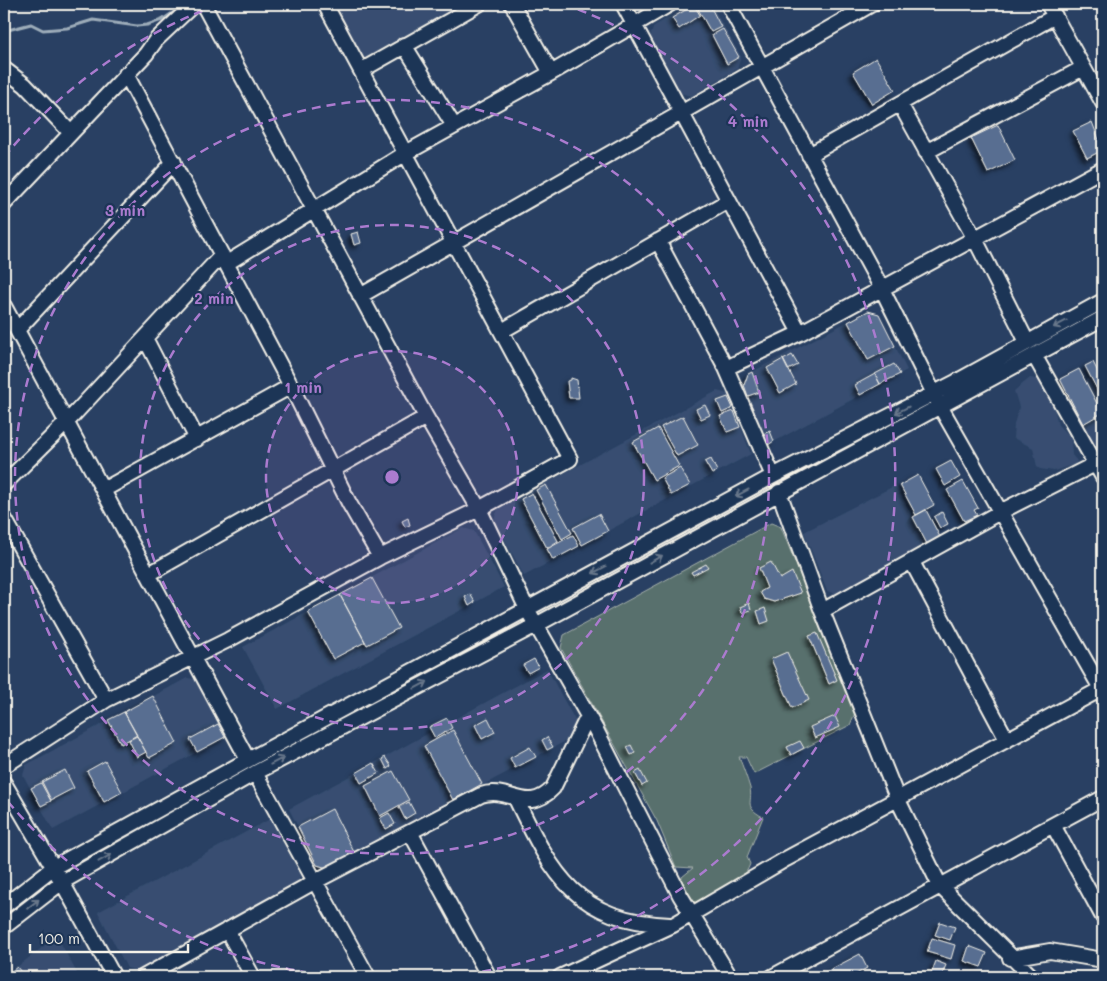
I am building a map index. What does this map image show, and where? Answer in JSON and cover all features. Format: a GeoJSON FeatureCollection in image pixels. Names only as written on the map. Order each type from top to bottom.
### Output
{"type":"FeatureCollection","features":[{"type":"Feature","properties":{"kind":"street"},"geometry":{"type":"LineString","coordinates":[[4,204],[156,40],[194,4]]}},
{"type":"Feature","properties":{"kind":"street"},"geometry":{"type":"LineString","coordinates":[[203,4],[426,417],[479,509],[527,609],[588,716],[691,914],[730,977]]}},
{"type":"Feature","properties":{"kind":"street"},"geometry":{"type":"LineString","coordinates":[[4,766],[106,700],[194,657],[380,557],[479,509],[570,459],[325,4]]}},
{"type":"Feature","properties":{"kind":"street"},"geometry":{"type":"LineString","coordinates":[[362,70],[479,4]]}},
{"type":"Feature","properties":{"kind":"street"},"geometry":{"type":"LineString","coordinates":[[512,4],[551,73]]}},
{"type":"Feature","properties":{"kind":"street"},"geometry":{"type":"LineString","coordinates":[[623,4],[800,333]]}},
{"type":"Feature","properties":{"kind":"street"},"geometry":{"type":"LineString","coordinates":[[4,484],[67,422],[145,338],[224,259],[314,210],[406,153],[551,73],[670,4]]}},
{"type":"Feature","properties":{"kind":"street"},"geometry":{"type":"LineString","coordinates":[[560,977],[673,925],[786,859],[1103,690],[937,400],[882,289],[728,4]]}},
{"type":"Feature","properties":{"kind":"street"},"geometry":{"type":"LineString","coordinates":[[360,296],[872,4]]}},
{"type":"Feature","properties":{"kind":"street"},"geometry":{"type":"LineString","coordinates":[[809,155],[900,104],[1051,10],[1103,103]]}},
{"type":"Feature","properties":{"kind":"street"},"geometry":{"type":"LineString","coordinates":[[404,45],[454,126]]}},
{"type":"Feature","properties":{"kind":"street"},"geometry":{"type":"LineString","coordinates":[[926,152],[1083,68]]}},
{"type":"Feature","properties":{"kind":"street"},"geometry":{"type":"LineString","coordinates":[[4,69],[25,85],[71,133]]}},
{"type":"Feature","properties":{"kind":"street"},"geometry":{"type":"LineString","coordinates":[[126,74],[291,386],[348,503],[380,557]]}},
{"type":"Feature","properties":{"kind":"street"},"geometry":{"type":"LineString","coordinates":[[900,104],[974,238],[1027,342]]}},
{"type":"Feature","properties":{"kind":"street"},"geometry":{"type":"LineString","coordinates":[[17,330],[174,162]]}},
{"type":"Feature","properties":{"kind":"street"},"geometry":{"type":"LineString","coordinates":[[726,368],[800,333],[1103,169]]}},
{"type":"Feature","properties":{"kind":"street"},"geometry":{"type":"LineString","coordinates":[[502,331],[728,201]]}},
{"type":"Feature","properties":{"kind":"street"},"geometry":{"type":"LineString","coordinates":[[658,241],[726,368],[773,476]]}},
{"type":"Feature","properties":{"kind":"street"},"geometry":{"type":"LineString","coordinates":[[4,927],[62,882],[255,773],[779,492],[937,400],[1027,342],[1103,301]]}},
{"type":"Feature","properties":{"kind":"street"},"geometry":{"type":"LineString","coordinates":[[4,306],[248,760]]}},
{"type":"Feature","properties":{"kind":"street"},"geometry":{"type":"LineString","coordinates":[[4,906],[54,868],[248,760],[773,476],[1034,355],[1103,318]]}},
{"type":"Feature","properties":{"kind":"street"},"geometry":{"type":"LineString","coordinates":[[145,338],[197,438]]}},
{"type":"Feature","properties":{"kind":"street"},"geometry":{"type":"LineString","coordinates":[[1034,355],[1100,462],[1103,477]]}},
{"type":"Feature","properties":{"kind":"street"},"geometry":{"type":"LineString","coordinates":[[103,490],[291,386]]}},
{"type":"Feature","properties":{"kind":"street"},"geometry":{"type":"LineString","coordinates":[[149,574],[334,471],[426,417]]}},
{"type":"Feature","properties":{"kind":"street"},"geometry":{"type":"LineString","coordinates":[[822,611],[1000,512],[1100,462]]}},
{"type":"Feature","properties":{"kind":"street"},"geometry":{"type":"LineString","coordinates":[[779,492],[822,611],[898,800],[940,886],[1010,958],[1032,977]]}},
{"type":"Feature","properties":{"kind":"street"},"geometry":{"type":"LineString","coordinates":[[4,518],[106,700]]}},
{"type":"Feature","properties":{"kind":"street"},"geometry":{"type":"LineString","coordinates":[[912,562],[1007,740]]}},
{"type":"Feature","properties":{"kind":"street"},"geometry":{"type":"LineString","coordinates":[[143,977],[314,882],[490,792],[516,799],[545,797],[553,788],[588,716]]}},
{"type":"Feature","properties":{"kind":"street"},"geometry":{"type":"LineString","coordinates":[[255,773],[368,977]]}},
{"type":"Feature","properties":{"kind":"street"},"geometry":{"type":"LineString","coordinates":[[4,783],[62,882],[114,977]]}},
{"type":"Feature","properties":{"kind":"street"},"geometry":{"type":"LineString","coordinates":[[772,977],[1103,798]]}},
{"type":"Feature","properties":{"kind":"street"},"geometry":{"type":"LineString","coordinates":[[516,799],[549,861],[572,891],[587,903],[615,916],[634,922],[673,925]]}},
{"type":"Feature","properties":{"kind":"street"},"geometry":{"type":"LineString","coordinates":[[1053,825],[1103,917]]}},
{"type":"Feature","properties":{"kind":"street"},"geometry":{"type":"LineString","coordinates":[[410,832],[489,977]]}},
{"type":"Feature","properties":{"kind":"street"},"geometry":{"type":"LineString","coordinates":[[227,930],[253,977]]}},
{"type":"Feature","properties":{"kind":"street"},"geometry":{"type":"LineString","coordinates":[[1010,958],[1050,951],[1103,960]]}},
{"type":"Feature","properties":{"kind":"shaded area"},"geometry":{"type":"Polygon","coordinates":[[[327,4],[474,4],[361,67],[327,4]]]}},
{"type":"Feature","properties":{"kind":"shaded area"},"geometry":{"type":"Polygon","coordinates":[[[692,4],[711,4],[741,57],[737,69],[691,96],[680,93],[650,37],[654,26],[692,4]]]}},
{"type":"Feature","properties":{"kind":"shaded area"},"geometry":{"type":"Polygon","coordinates":[[[868,311],[879,314],[907,370],[768,445],[744,385],[748,374],[868,311]]]}},
{"type":"Feature","properties":{"kind":"shaded area"},"geometry":{"type":"Polygon","coordinates":[[[1103,371],[1103,449],[1096,447],[1066,391],[1103,371]]]}},
{"type":"Feature","properties":{"kind":"shaded area"},"geometry":{"type":"Polygon","coordinates":[[[1030,378],[1036,379],[1044,387],[1054,407],[1058,425],[1071,438],[1072,455],[1077,461],[1075,464],[1054,471],[1040,469],[1037,467],[1033,448],[1013,438],[1014,424],[1019,407],[1014,391],[1030,378]]]}},
{"type":"Feature","properties":{"kind":"shaded area"},"geometry":{"type":"Polygon","coordinates":[[[717,391],[728,394],[751,454],[524,576],[494,520],[498,509],[717,391]]]}},
{"type":"Feature","properties":{"kind":"shaded area"},"geometry":{"type":"Polygon","coordinates":[[[896,485],[927,545],[838,595],[827,591],[804,532],[896,485]]]}},
{"type":"Feature","properties":{"kind":"shaded area"},"geometry":{"type":"Polygon","coordinates":[[[463,528],[474,531],[504,587],[277,709],[243,647],[463,528]]]}},
{"type":"Feature","properties":{"kind":"shaded area"},"geometry":{"type":"Polygon","coordinates":[[[547,669],[577,724],[575,736],[327,868],[317,865],[289,809],[547,669]]]}},
{"type":"Feature","properties":{"kind":"shaded area"},"geometry":{"type":"Polygon","coordinates":[[[187,678],[195,679],[225,737],[53,830],[23,775],[26,765],[187,678]]]}},
{"type":"Feature","properties":{"kind":"shaded area"},"geometry":{"type":"Polygon","coordinates":[[[270,819],[301,875],[296,885],[138,971],[127,968],[98,912],[270,819]]]}},
{"type":"Feature","properties":{"kind":"shaded area"},"geometry":{"type":"Polygon","coordinates":[[[57,936],[79,977],[4,977],[57,936]]]}},
{"type":"Feature","properties":{"kind":"green space"},"geometry":{"type":"Polygon","coordinates":[[[771,523],[781,527],[855,713],[850,725],[754,774],[746,757],[739,757],[750,788],[751,807],[763,817],[747,857],[750,864],[741,879],[735,884],[697,904],[691,901],[681,884],[682,877],[693,868],[676,867],[657,821],[561,648],[564,635],[771,523]]]}},
{"type":"Feature","properties":{"kind":"building"},"geometry":{"type":"Polygon","coordinates":[[[709,4],[721,27],[711,32],[698,9],[709,4]]]}},
{"type":"Feature","properties":{"kind":"building"},"geometry":{"type":"Polygon","coordinates":[[[694,5],[700,15],[679,29],[672,18],[694,5]]]}},
{"type":"Feature","properties":{"kind":"building"},"geometry":{"type":"Polygon","coordinates":[[[723,29],[739,57],[727,64],[712,35],[723,29]]]}},
{"type":"Feature","properties":{"kind":"building"},"geometry":{"type":"Polygon","coordinates":[[[876,58],[895,90],[872,104],[853,72],[876,58]]]}},
{"type":"Feature","properties":{"kind":"building"},"geometry":{"type":"Polygon","coordinates":[[[1092,122],[1103,150],[1087,158],[1073,131],[1092,122]]]}},
{"type":"Feature","properties":{"kind":"building"},"geometry":{"type":"Polygon","coordinates":[[[998,125],[1015,160],[988,173],[971,138],[998,125]]]}},
{"type":"Feature","properties":{"kind":"building"},"geometry":{"type":"Polygon","coordinates":[[[358,232],[361,243],[354,245],[351,234],[358,232]]]}},
{"type":"Feature","properties":{"kind":"building"},"geometry":{"type":"Polygon","coordinates":[[[868,311],[879,314],[895,346],[868,360],[848,322],[868,311]]]}},
{"type":"Feature","properties":{"kind":"building"},"geometry":{"type":"Polygon","coordinates":[[[792,355],[798,365],[788,370],[783,360],[792,355]]]}},
{"type":"Feature","properties":{"kind":"building"},"geometry":{"type":"Polygon","coordinates":[[[783,359],[796,384],[780,393],[767,368],[783,359]]]}},
{"type":"Feature","properties":{"kind":"building"},"geometry":{"type":"Polygon","coordinates":[[[1093,362],[1103,382],[1103,401],[1085,366],[1093,362]]]}},
{"type":"Feature","properties":{"kind":"building"},"geometry":{"type":"Polygon","coordinates":[[[894,364],[900,374],[880,384],[875,374],[894,364]]]}},
{"type":"Feature","properties":{"kind":"building"},"geometry":{"type":"Polygon","coordinates":[[[1079,369],[1102,413],[1083,424],[1060,379],[1079,369]]]}},
{"type":"Feature","properties":{"kind":"building"},"geometry":{"type":"Polygon","coordinates":[[[752,372],[759,392],[748,396],[744,385],[748,374],[752,372]]]}},
{"type":"Feature","properties":{"kind":"building"},"geometry":{"type":"Polygon","coordinates":[[[875,374],[880,384],[860,395],[855,385],[875,374]]]}},
{"type":"Feature","properties":{"kind":"building"},"geometry":{"type":"Polygon","coordinates":[[[571,378],[577,380],[579,398],[569,398],[567,381],[571,380],[571,378]]]}},
{"type":"Feature","properties":{"kind":"building"},"geometry":{"type":"Polygon","coordinates":[[[728,397],[733,408],[722,413],[717,401],[728,397]]]}},
{"type":"Feature","properties":{"kind":"building"},"geometry":{"type":"Polygon","coordinates":[[[705,405],[710,415],[701,419],[696,409],[705,405]]]}},
{"type":"Feature","properties":{"kind":"building"},"geometry":{"type":"Polygon","coordinates":[[[734,411],[740,427],[727,432],[720,416],[734,411]]]}},
{"type":"Feature","properties":{"kind":"building"},"geometry":{"type":"Polygon","coordinates":[[[683,416],[698,445],[677,456],[661,427],[683,416]]]}},
{"type":"Feature","properties":{"kind":"building"},"geometry":{"type":"Polygon","coordinates":[[[658,428],[679,466],[654,480],[633,442],[658,428]]]}},
{"type":"Feature","properties":{"kind":"building"},"geometry":{"type":"Polygon","coordinates":[[[770,431],[774,441],[768,445],[763,434],[770,431]]]}},
{"type":"Feature","properties":{"kind":"building"},"geometry":{"type":"Polygon","coordinates":[[[711,459],[717,471],[712,474],[705,462],[711,459]]]}},
{"type":"Feature","properties":{"kind":"building"},"geometry":{"type":"Polygon","coordinates":[[[951,461],[960,477],[945,486],[936,469],[951,461]]]}},
{"type":"Feature","properties":{"kind":"building"},"geometry":{"type":"Polygon","coordinates":[[[680,468],[690,485],[671,495],[662,478],[680,468]]]}},
{"type":"Feature","properties":{"kind":"building"},"geometry":{"type":"Polygon","coordinates":[[[918,475],[934,505],[916,515],[900,485],[918,475]]]}},
{"type":"Feature","properties":{"kind":"building"},"geometry":{"type":"Polygon","coordinates":[[[963,481],[978,508],[974,510],[977,515],[964,521],[947,490],[963,481]]]}},
{"type":"Feature","properties":{"kind":"building"},"geometry":{"type":"Polygon","coordinates":[[[546,485],[572,533],[562,539],[536,490],[546,485]]]}},
{"type":"Feature","properties":{"kind":"building"},"geometry":{"type":"Polygon","coordinates":[[[532,493],[558,541],[547,548],[521,499],[532,493]]]}},
{"type":"Feature","properties":{"kind":"building"},"geometry":{"type":"Polygon","coordinates":[[[926,510],[940,537],[927,544],[913,517],[926,510]]]}},
{"type":"Feature","properties":{"kind":"building"},"geometry":{"type":"Polygon","coordinates":[[[942,512],[948,524],[940,528],[934,517],[942,512]]]}},
{"type":"Feature","properties":{"kind":"building"},"geometry":{"type":"Polygon","coordinates":[[[599,514],[608,531],[582,545],[573,528],[599,514]]]}},
{"type":"Feature","properties":{"kind":"building"},"geometry":{"type":"Polygon","coordinates":[[[408,518],[410,525],[405,527],[402,521],[408,518]]]}},
{"type":"Feature","properties":{"kind":"building"},"geometry":{"type":"Polygon","coordinates":[[[573,535],[579,546],[553,560],[547,549],[573,535]]]}},
{"type":"Feature","properties":{"kind":"building"},"geometry":{"type":"Polygon","coordinates":[[[771,562],[780,579],[792,572],[801,593],[774,602],[764,599],[760,592],[767,588],[759,568],[771,562]]]}},
{"type":"Feature","properties":{"kind":"building"},"geometry":{"type":"Polygon","coordinates":[[[706,564],[708,567],[693,575],[691,572],[706,564]]]}},
{"type":"Feature","properties":{"kind":"building"},"geometry":{"type":"Polygon","coordinates":[[[372,578],[399,628],[367,645],[340,595],[372,578]]]}},
{"type":"Feature","properties":{"kind":"building"},"geometry":{"type":"Polygon","coordinates":[[[470,594],[475,602],[469,606],[465,597],[470,594]]]}},
{"type":"Feature","properties":{"kind":"building"},"geometry":{"type":"Polygon","coordinates":[[[340,595],[365,642],[333,659],[308,612],[340,595]]]}},
{"type":"Feature","properties":{"kind":"building"},"geometry":{"type":"Polygon","coordinates":[[[749,603],[751,610],[742,613],[740,607],[749,603]]]}},
{"type":"Feature","properties":{"kind":"building"},"geometry":{"type":"Polygon","coordinates":[[[765,608],[769,621],[761,624],[757,611],[765,608]]]}},
{"type":"Feature","properties":{"kind":"building"},"geometry":{"type":"Polygon","coordinates":[[[817,633],[837,680],[829,684],[809,636],[817,633]]]}},
{"type":"Feature","properties":{"kind":"building"},"geometry":{"type":"Polygon","coordinates":[[[787,652],[809,700],[792,708],[771,659],[787,652]]]}},
{"type":"Feature","properties":{"kind":"building"},"geometry":{"type":"Polygon","coordinates":[[[534,659],[539,667],[528,673],[523,665],[534,659]]]}},
{"type":"Feature","properties":{"kind":"building"},"geometry":{"type":"Polygon","coordinates":[[[153,696],[177,743],[149,758],[124,712],[153,696]]]}},
{"type":"Feature","properties":{"kind":"building"},"geometry":{"type":"Polygon","coordinates":[[[124,712],[137,735],[121,744],[108,720],[124,712]]]}},
{"type":"Feature","properties":{"kind":"building"},"geometry":{"type":"Polygon","coordinates":[[[835,716],[840,727],[815,738],[810,727],[835,716]]]}},
{"type":"Feature","properties":{"kind":"building"},"geometry":{"type":"Polygon","coordinates":[[[447,718],[452,728],[435,738],[429,727],[447,718]]]}},
{"type":"Feature","properties":{"kind":"building"},"geometry":{"type":"Polygon","coordinates":[[[488,718],[495,732],[482,739],[475,725],[488,718]]]}},
{"type":"Feature","properties":{"kind":"building"},"geometry":{"type":"Polygon","coordinates":[[[218,724],[225,737],[197,752],[190,739],[218,724]]]}},
{"type":"Feature","properties":{"kind":"building"},"geometry":{"type":"Polygon","coordinates":[[[453,730],[482,784],[453,800],[424,746],[453,730]]]}},
{"type":"Feature","properties":{"kind":"building"},"geometry":{"type":"Polygon","coordinates":[[[137,736],[146,752],[137,757],[129,740],[137,736]]]}},
{"type":"Feature","properties":{"kind":"building"},"geometry":{"type":"Polygon","coordinates":[[[547,737],[553,747],[547,750],[542,740],[547,737]]]}},
{"type":"Feature","properties":{"kind":"building"},"geometry":{"type":"Polygon","coordinates":[[[800,741],[804,748],[791,755],[787,747],[800,741]]]}},
{"type":"Feature","properties":{"kind":"building"},"geometry":{"type":"Polygon","coordinates":[[[631,745],[635,753],[631,755],[627,747],[631,745]]]}},
{"type":"Feature","properties":{"kind":"building"},"geometry":{"type":"Polygon","coordinates":[[[530,747],[536,757],[515,768],[510,758],[530,747]]]}},
{"type":"Feature","properties":{"kind":"building"},"geometry":{"type":"Polygon","coordinates":[[[385,757],[391,766],[387,769],[382,759],[385,757]]]}},
{"type":"Feature","properties":{"kind":"building"},"geometry":{"type":"Polygon","coordinates":[[[105,761],[122,792],[104,802],[87,771],[105,761]]]}},
{"type":"Feature","properties":{"kind":"building"},"geometry":{"type":"Polygon","coordinates":[[[373,763],[379,773],[361,783],[356,773],[373,763]]]}},
{"type":"Feature","properties":{"kind":"building"},"geometry":{"type":"Polygon","coordinates":[[[65,770],[74,788],[51,800],[42,782],[65,770]]]}},
{"type":"Feature","properties":{"kind":"building"},"geometry":{"type":"Polygon","coordinates":[[[640,770],[647,783],[642,786],[635,773],[640,770]]]}},
{"type":"Feature","properties":{"kind":"building"},"geometry":{"type":"Polygon","coordinates":[[[393,771],[409,800],[380,816],[365,786],[393,771]]]}},
{"type":"Feature","properties":{"kind":"building"},"geometry":{"type":"Polygon","coordinates":[[[41,783],[51,801],[41,806],[31,788],[41,783]]]}},
{"type":"Feature","properties":{"kind":"building"},"geometry":{"type":"Polygon","coordinates":[[[409,802],[415,813],[405,819],[399,807],[409,802]]]}},
{"type":"Feature","properties":{"kind":"building"},"geometry":{"type":"Polygon","coordinates":[[[332,809],[355,854],[327,868],[317,865],[298,827],[332,809]]]}},
{"type":"Feature","properties":{"kind":"building"},"geometry":{"type":"Polygon","coordinates":[[[389,813],[395,824],[386,829],[380,818],[389,813]]]}},
{"type":"Feature","properties":{"kind":"building"},"geometry":{"type":"Polygon","coordinates":[[[940,922],[955,927],[950,940],[935,935],[940,922]]]}},
{"type":"Feature","properties":{"kind":"building"},"geometry":{"type":"Polygon","coordinates":[[[932,938],[955,945],[951,959],[927,952],[932,938]]]}},
{"type":"Feature","properties":{"kind":"building"},"geometry":{"type":"Polygon","coordinates":[[[969,946],[987,953],[981,967],[964,961],[969,946]]]}},
{"type":"Feature","properties":{"kind":"building"},"geometry":{"type":"Polygon","coordinates":[[[860,954],[867,968],[851,977],[823,977],[822,974],[860,954]]]}},
{"type":"Feature","properties":{"kind":"building"},"geometry":{"type":"Polygon","coordinates":[[[936,961],[946,965],[941,977],[930,977],[936,961]]]}},
{"type":"Feature","properties":{"kind":"building"},"geometry":{"type":"Polygon","coordinates":[[[17,967],[25,977],[12,977],[9,973],[17,967]]]}},
{"type":"Feature","properties":{"kind":"waterway"},"geometry":{"type":"LineString","coordinates":[[4,31],[31,24],[43,30],[67,28],[93,20],[137,26],[147,25],[162,20],[180,8]]}}]}
